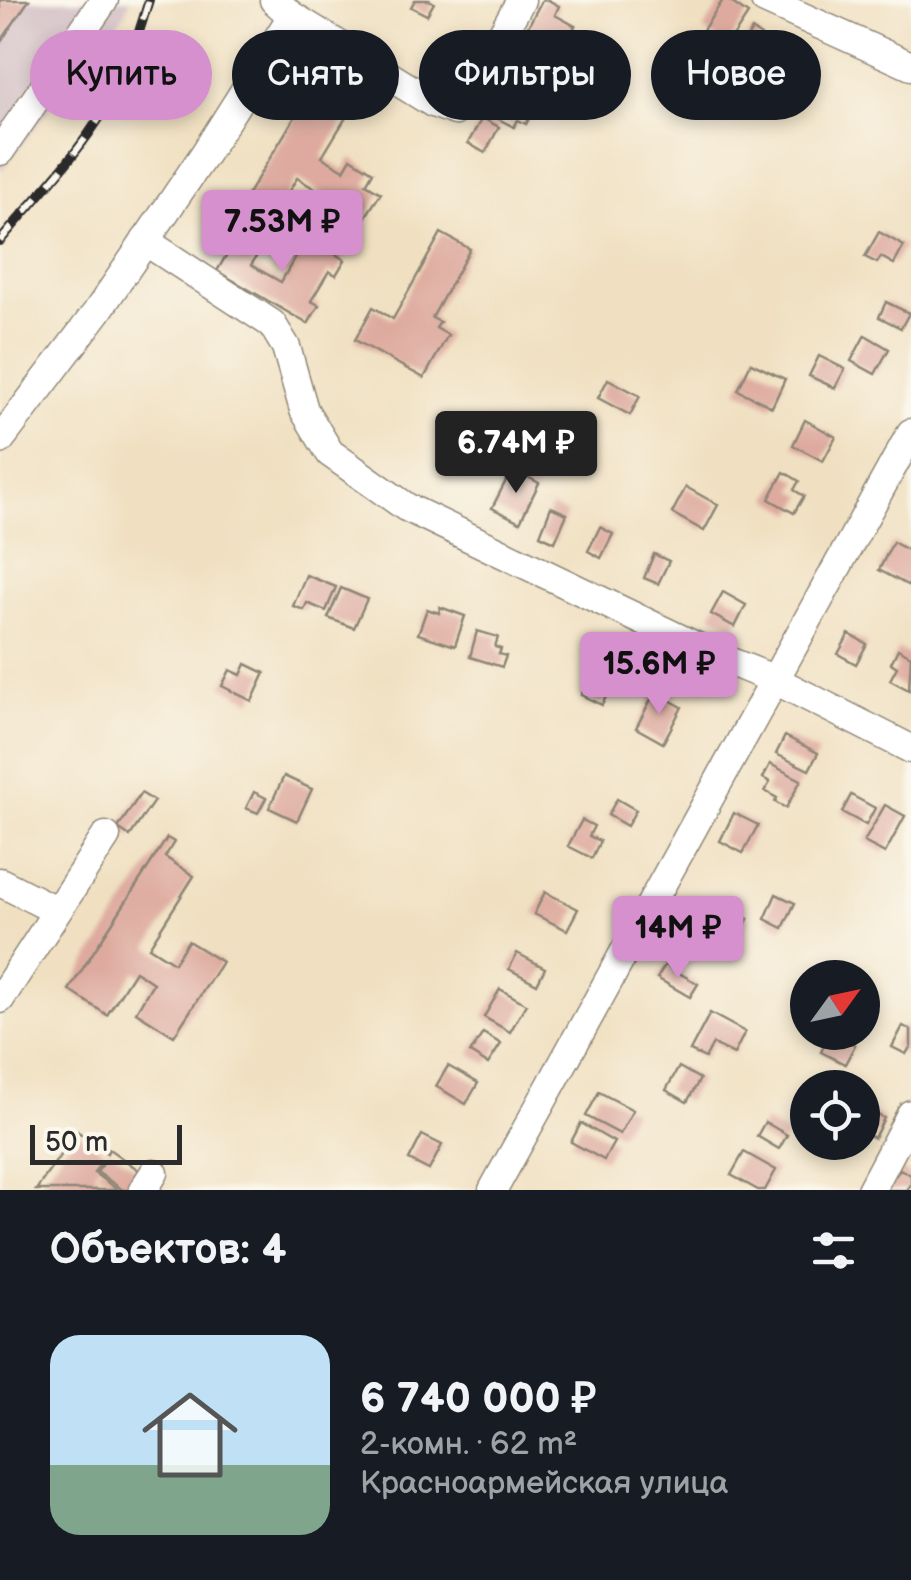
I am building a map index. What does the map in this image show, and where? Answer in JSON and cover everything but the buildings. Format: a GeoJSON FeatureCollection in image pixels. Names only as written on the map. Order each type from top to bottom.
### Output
{"type":"FeatureCollection","features":[{"type":"Feature","properties":{"kind":"street"},"geometry":{"type":"LineString","coordinates":[[0,151],[104,0]]}},
{"type":"Feature","properties":{"kind":"street"},"geometry":{"type":"LineString","coordinates":[[0,440],[97,312],[204,155],[283,8],[433,103],[455,111],[465,101],[521,0]]}},
{"type":"Feature","properties":{"kind":"street"},"geometry":{"type":"LineString","coordinates":[[765,0],[911,66]]}},
{"type":"Feature","properties":{"kind":"street"},"geometry":{"type":"LineString","coordinates":[[144,241],[272,324],[286,347],[304,410],[330,453],[406,507],[716,656],[773,679],[911,750]]}},
{"type":"Feature","properties":{"kind":"street"},"geometry":{"type":"LineString","coordinates":[[494,1190],[911,432]]}},
{"type":"Feature","properties":{"kind":"street"},"geometry":{"type":"LineString","coordinates":[[0,999],[106,836]]}},
{"type":"Feature","properties":{"kind":"street"},"geometry":{"type":"LineString","coordinates":[[0,882],[57,911]]}},
{"type":"Feature","properties":{"kind":"street"},"geometry":{"type":"LineString","coordinates":[[871,1190],[911,1114]]}},
{"type":"Feature","properties":{"kind":"shaded area"},"geometry":{"type":"Polygon","coordinates":[[[0,0],[130,0],[112,30],[30,30],[30,120],[41,120],[0,172],[0,0]]]}},
{"type":"Feature","properties":{"kind":"railway"},"geometry":{"type":"LineString","coordinates":[[0,241],[63,167],[106,108],[127,66],[149,0]]}}]}
